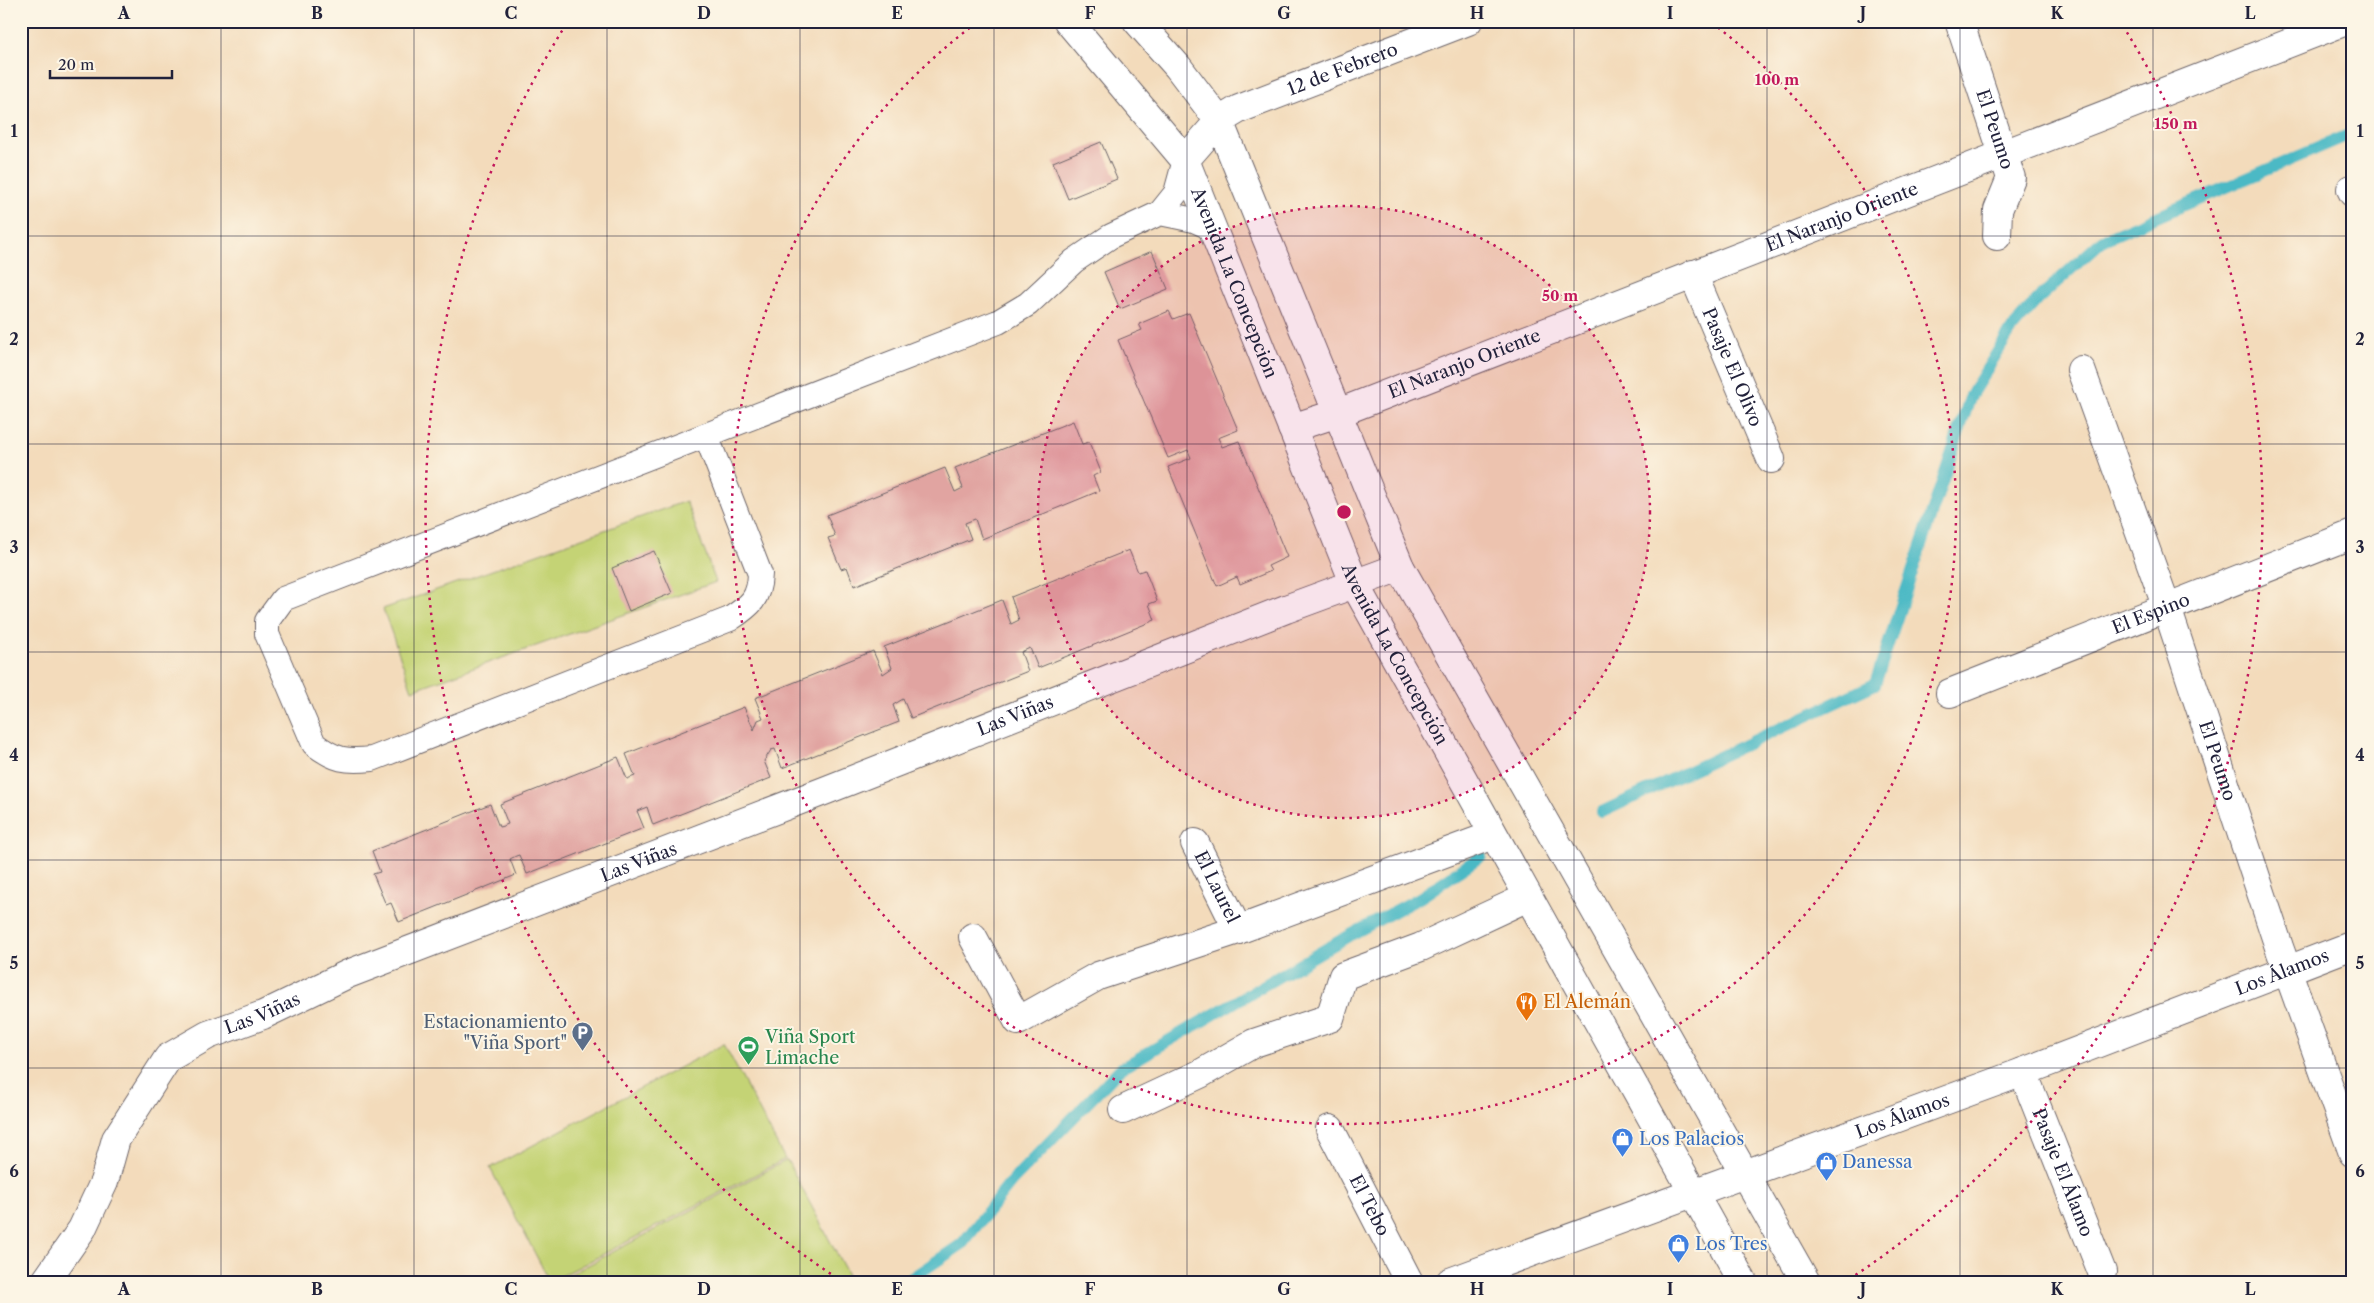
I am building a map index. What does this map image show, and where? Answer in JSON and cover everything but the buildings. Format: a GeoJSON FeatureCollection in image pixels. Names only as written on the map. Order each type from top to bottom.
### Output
{"type":"FeatureCollection","features":[{"type":"Feature","properties":{"kind":"street","name":"Avenida La Concepción"},"geometry":{"type":"LineString","coordinates":[[1068,21],[1185,160],[1355,584],[1692,1194],[1743,1282]]}},
{"type":"Feature","properties":{"kind":"street"},"geometry":{"type":"LineString","coordinates":[[1137,21],[1178,67],[1219,121],[1400,567],[1806,1282]]}},
{"type":"Feature","properties":{"kind":"street","name":"12 de Febrero"},"geometry":{"type":"LineString","coordinates":[[1185,160],[1219,121],[1239,108],[1468,21]]}},
{"type":"Feature","properties":{"kind":"street","name":"El Peumo"},"geometry":{"type":"LineString","coordinates":[[1959,21],[2011,178],[1998,210],[1997,236]]}},
{"type":"Feature","properties":{"kind":"street","name":"El Naranjo Oriente"},"geometry":{"type":"LineString","coordinates":[[1292,428],[1338,413],[2346,21]]}},
{"type":"Feature","properties":{"kind":"street","name":"Pasaje El Olivo"},"geometry":{"type":"LineString","coordinates":[[1694,274],[1771,459]]}},
{"type":"Feature","properties":{"kind":"street","name":"El Peumo"},"geometry":{"type":"LineString","coordinates":[[2080,370],[2167,608],[2287,970],[2353,1153]]}},
{"type":"Feature","properties":{"kind":"street","name":"El Espino"},"geometry":{"type":"LineString","coordinates":[[1950,693],[2353,534]]}},
{"type":"Feature","properties":{"kind":"street","name":"Las Viñas"},"geometry":{"type":"LineString","coordinates":[[45,1282],[82,1229],[104,1182],[116,1139],[168,1058],[208,1035],[263,1016],[348,974],[1400,567]]}},
{"type":"Feature","properties":{"kind":"street"},"geometry":{"type":"LineString","coordinates":[[973,936],[1018,1021],[1098,976],[1238,930],[1493,834]]}},
{"type":"Feature","properties":{"kind":"street","name":"El Laurel"},"geometry":{"type":"LineString","coordinates":[[1196,843],[1238,930]]}},
{"type":"Feature","properties":{"kind":"street"},"geometry":{"type":"LineString","coordinates":[[1124,1110],[1200,1074],[1254,1043],[1330,1018],[1343,976],[1421,947],[1528,897]]}},
{"type":"Feature","properties":{"kind":"street","name":"Los Álamos"},"geometry":{"type":"LineString","coordinates":[[1450,1282],[2023,1072],[2353,944]]}},
{"type":"Feature","properties":{"kind":"street","name":"Pasaje El Álamo"},"geometry":{"type":"LineString","coordinates":[[2023,1072],[2102,1272]]}},
{"type":"Feature","properties":{"kind":"street","name":"El Tebo"},"geometry":{"type":"LineString","coordinates":[[1330,1129],[1409,1282]]}},
{"type":"Feature","properties":{"kind":"lane"},"geometry":{"type":"LineString","coordinates":[[706,435],[760,574],[759,588],[754,600],[744,610],[730,619],[372,759],[349,762],[329,756],[314,744],[267,634],[267,621],[282,599],[998,322],[1028,304],[1074,261],[1111,236],[1160,213],[1176,193],[1185,160]]}},
{"type":"Feature","properties":{"kind":"lane"},"geometry":{"type":"LineString","coordinates":[[1160,213],[1194,220],[1212,228]]}},
{"type":"Feature","properties":{"kind":"green space"},"geometry":{"type":"Polygon","coordinates":[[[686,501],[716,582],[412,690],[383,609],[686,501]]]}},
{"type":"Feature","properties":{"kind":"green space"},"geometry":{"type":"Polygon","coordinates":[[[724,1044],[785,1159],[550,1282],[490,1168],[724,1044]]]}},
{"type":"Feature","properties":{"kind":"green space"},"geometry":{"type":"Polygon","coordinates":[[[787,1160],[848,1275],[835,1282],[556,1282],[787,1160]]]}},
{"type":"Feature","properties":{"kind":"waterway"},"geometry":{"type":"LineString","coordinates":[[1602,812],[1875,684],[1971,395],[2011,330],[2038,299],[2103,240],[2353,133]]}},
{"type":"Feature","properties":{"kind":"waterway"},"geometry":{"type":"LineString","coordinates":[[906,1282],[962,1244],[1012,1181],[1120,1069],[1345,938],[1421,897],[1481,856]]}},
{"type":"Feature","properties":{"kind":"place","name":"El Alemán"},"geometry":{"type":"Point","coordinates":[1527,1021]}},
{"type":"Feature","properties":{"kind":"place","name":"Estacionamiento \"Viña Sport\""},"geometry":{"type":"Point","coordinates":[583,1051]}},
{"type":"Feature","properties":{"kind":"place","name":"Viña Sport Limache"},"geometry":{"type":"Point","coordinates":[749,1066]}},
{"type":"Feature","properties":{"kind":"place","name":"Los Palacios"},"geometry":{"type":"Point","coordinates":[1623,1158]}},
{"type":"Feature","properties":{"kind":"place","name":"Danessa"},"geometry":{"type":"Point","coordinates":[1826,1181]}},
{"type":"Feature","properties":{"kind":"place","name":"Los Tres"},"geometry":{"type":"Point","coordinates":[1679,1263]}}]}
